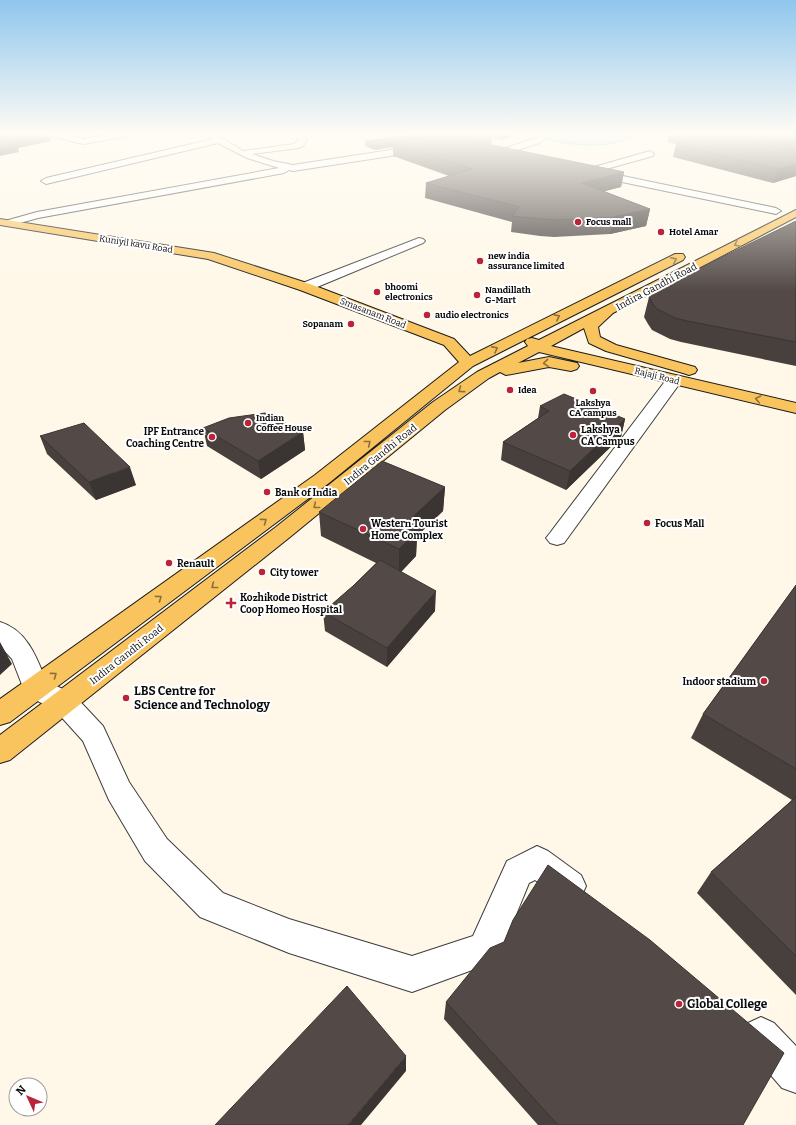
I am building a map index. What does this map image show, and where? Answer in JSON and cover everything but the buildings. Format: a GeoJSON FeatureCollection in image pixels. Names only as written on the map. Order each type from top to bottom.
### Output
{"type":"FeatureCollection","features":[{"type":"Feature","properties":{"kind":"main road"},"geometry":{"type":"LineString","coordinates":[[754,221],[791,211]]}},
{"type":"Feature","properties":{"kind":"main road","name":"Indira Gandhi Road"},"geometry":{"type":"LineString","coordinates":[[0,751],[283,532],[439,406],[476,369],[545,343],[612,309],[791,211]]}},
{"type":"Feature","properties":{"kind":"main road","name":"Kuniyil kavu Road"},"geometry":{"type":"LineString","coordinates":[[4,222],[70,234],[133,242],[210,256],[271,275]]}},
{"type":"Feature","properties":{"kind":"main road","name":"Indira Gandhi Road"},"geometry":{"type":"LineString","coordinates":[[0,714],[523,335],[690,252]]}},
{"type":"Feature","properties":{"kind":"main road","name":"Smasanam Road"},"geometry":{"type":"LineString","coordinates":[[271,275],[449,342],[476,369]]}},
{"type":"Feature","properties":{"kind":"main road"},"geometry":{"type":"LineString","coordinates":[[612,309],[591,326],[591,332],[594,340],[697,379],[796,394]]}},
{"type":"Feature","properties":{"kind":"main road"},"geometry":{"type":"LineString","coordinates":[[523,335],[545,343],[697,379],[796,408]]}},
{"type":"Feature","properties":{"kind":"main road"},"geometry":{"type":"LineString","coordinates":[[476,369],[549,362],[672,383],[697,379]]}},
{"type":"Feature","properties":{"kind":"street"},"geometry":{"type":"LineString","coordinates":[[4,222],[194,186]]}},
{"type":"Feature","properties":{"kind":"street"},"geometry":{"type":"LineString","coordinates":[[664,186],[791,211]]}},
{"type":"Feature","properties":{"kind":"street"},"geometry":{"type":"LineString","coordinates":[[305,287],[419,241]]}},
{"type":"Feature","properties":{"kind":"street"},"geometry":{"type":"LineString","coordinates":[[557,538],[672,383]]}},
{"type":"Feature","properties":{"kind":"street"},"geometry":{"type":"LineString","coordinates":[[0,631],[23,654],[35,688],[64,702],[93,734],[119,791],[156,850],[212,905],[289,936],[412,974],[485,949],[518,872],[537,862],[592,902]]}},
{"type":"Feature","properties":{"kind":"street"},"geometry":{"type":"LineString","coordinates":[[738,1017],[768,1042],[796,1074]]}},
{"type":"Feature","properties":{"kind":"place","name":"Focus mall"},"geometry":{"type":"Point","coordinates":[578,222]}},
{"type":"Feature","properties":{"kind":"place","name":"Hotel Amar"},"geometry":{"type":"Point","coordinates":[661,232]}},
{"type":"Feature","properties":{"kind":"place","name":"new india assurance limited"},"geometry":{"type":"Point","coordinates":[480,261]}},
{"type":"Feature","properties":{"kind":"place","name":"bhoomi electronics"},"geometry":{"type":"Point","coordinates":[377,292]}},
{"type":"Feature","properties":{"kind":"place","name":"Nandillath G-Mart"},"geometry":{"type":"Point","coordinates":[477,295]}},
{"type":"Feature","properties":{"kind":"place","name":"audio electronics"},"geometry":{"type":"Point","coordinates":[427,315]}},
{"type":"Feature","properties":{"kind":"place","name":"Sopanam"},"geometry":{"type":"Point","coordinates":[351,324]}},
{"type":"Feature","properties":{"kind":"place","name":"Idea"},"geometry":{"type":"Point","coordinates":[510,390]}},
{"type":"Feature","properties":{"kind":"place","name":"Lakshya CA campus"},"geometry":{"type":"Point","coordinates":[593,391]}},
{"type":"Feature","properties":{"kind":"place","name":"Indian Coffee House"},"geometry":{"type":"Point","coordinates":[248,423]}},
{"type":"Feature","properties":{"kind":"place","name":"Lakshya CA Campus"},"geometry":{"type":"Point","coordinates":[573,435]}},
{"type":"Feature","properties":{"kind":"place","name":"IPF Entrance Coaching Centre"},"geometry":{"type":"Point","coordinates":[212,437]}},
{"type":"Feature","properties":{"kind":"place","name":"Bank of India"},"geometry":{"type":"Point","coordinates":[267,492]}},
{"type":"Feature","properties":{"kind":"place","name":"Focus Mall"},"geometry":{"type":"Point","coordinates":[647,523]}},
{"type":"Feature","properties":{"kind":"place","name":"Western Tourist Home Complex"},"geometry":{"type":"Point","coordinates":[363,529]}},
{"type":"Feature","properties":{"kind":"place","name":"Renault"},"geometry":{"type":"Point","coordinates":[169,563]}},
{"type":"Feature","properties":{"kind":"place","name":"City tower"},"geometry":{"type":"Point","coordinates":[262,572]}},
{"type":"Feature","properties":{"kind":"place","name":"Kozhikode District Coop Homeo Hospital"},"geometry":{"type":"Point","coordinates":[231,603]}},
{"type":"Feature","properties":{"kind":"place","name":"Indoor stadium"},"geometry":{"type":"Point","coordinates":[764,681]}},
{"type":"Feature","properties":{"kind":"place","name":"LBS Centre for Science and Technology"},"geometry":{"type":"Point","coordinates":[126,698]}},
{"type":"Feature","properties":{"kind":"place","name":"Global College"},"geometry":{"type":"Point","coordinates":[679,1004]}}]}
